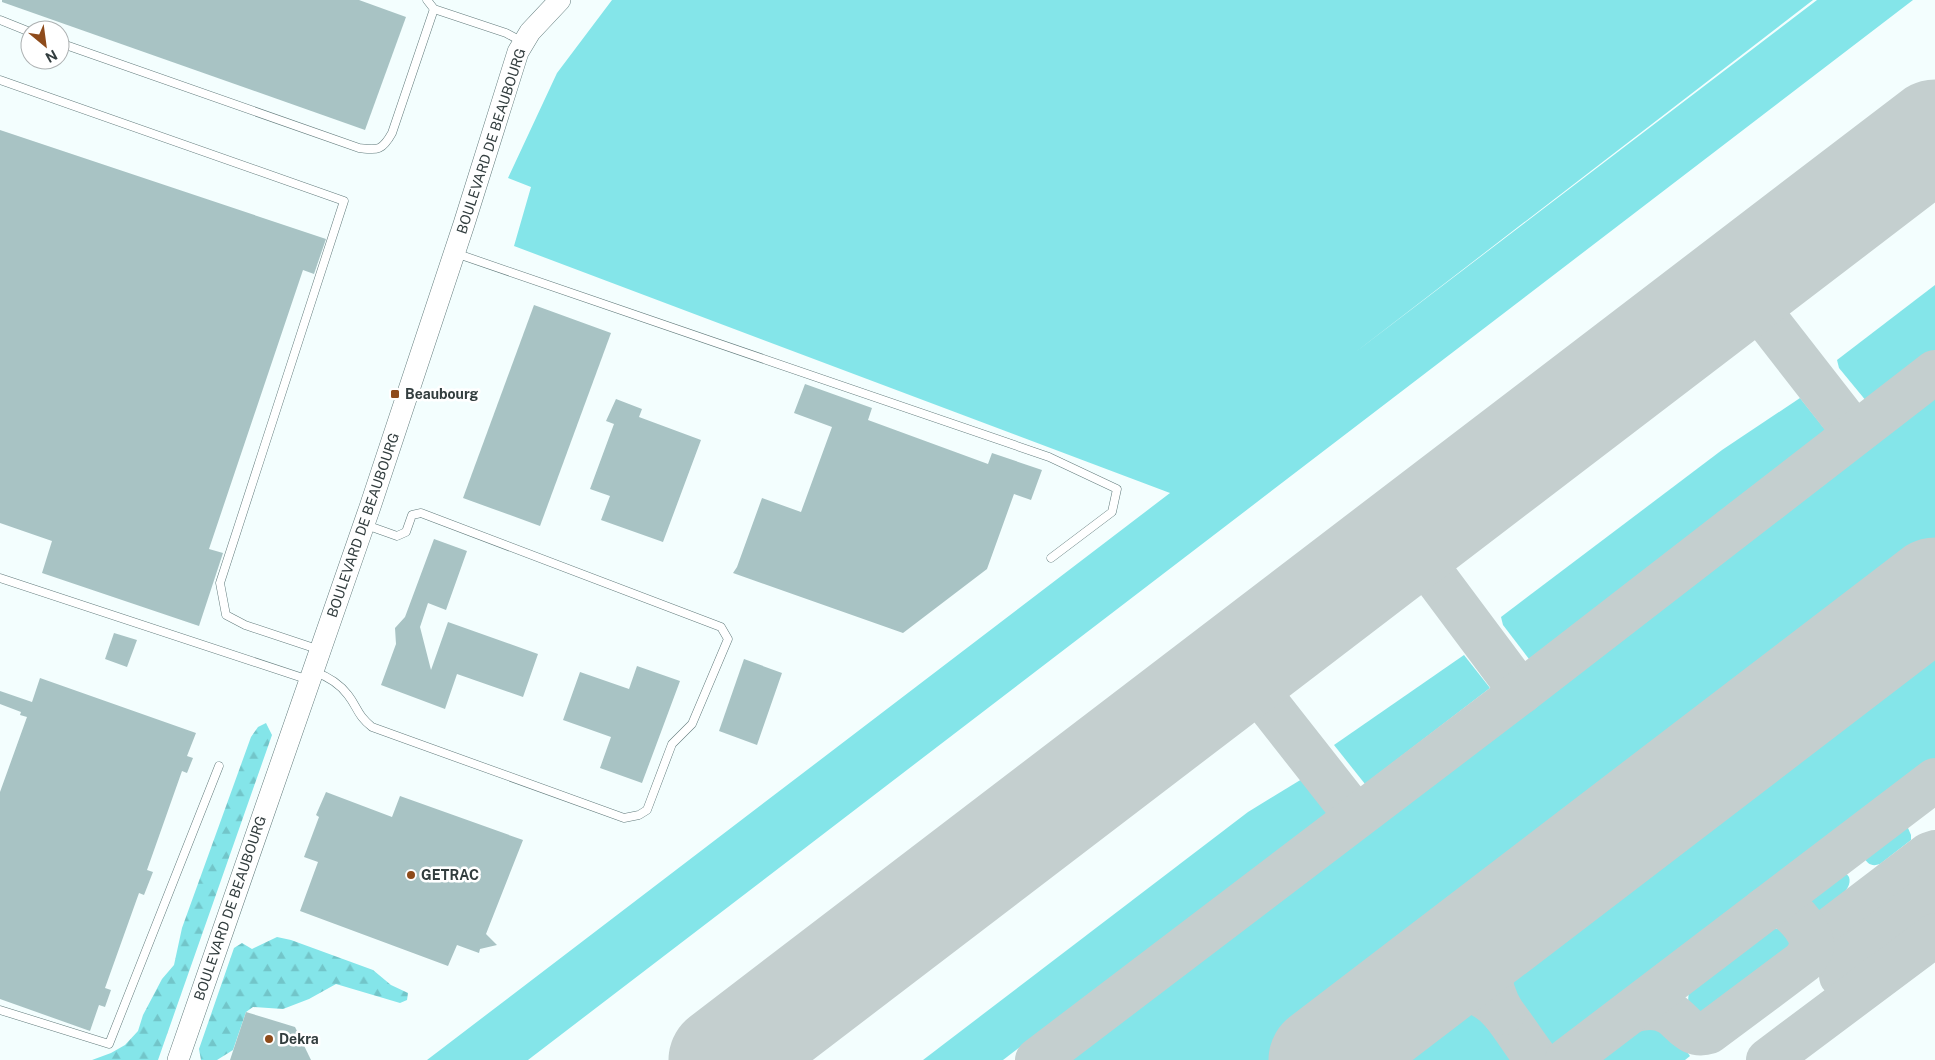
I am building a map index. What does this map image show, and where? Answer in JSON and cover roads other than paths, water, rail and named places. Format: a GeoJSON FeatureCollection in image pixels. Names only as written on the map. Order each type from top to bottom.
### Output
{"type":"FeatureCollection","features":[{"type":"Feature","properties":{"kind":"main road","name":"BOULEVARD DE BEAUBOURG"},"geometry":{"type":"LineString","coordinates":[[178,1060],[318,677],[320,650],[455,254],[518,52],[530,32],[560,0]]}},
{"type":"Feature","properties":{"kind":"lane"},"geometry":{"type":"LineString","coordinates":[[427,0],[434,9],[506,33],[523,42]]}},
{"type":"Feature","properties":{"kind":"lane"},"geometry":{"type":"LineString","coordinates":[[70,47],[359,148],[372,150],[381,148],[386,144],[392,134],[434,9]]}},
{"type":"Feature","properties":{"kind":"lane"},"geometry":{"type":"LineString","coordinates":[[0,20],[20,28]]}},
{"type":"Feature","properties":{"kind":"lane"},"geometry":{"type":"LineString","coordinates":[[0,80],[344,201],[220,583],[226,615],[245,625],[320,650]]}},
{"type":"Feature","properties":{"kind":"lane"},"geometry":{"type":"LineString","coordinates":[[455,254],[1049,457],[1117,489],[1112,512],[1051,558]]}},
{"type":"Feature","properties":{"kind":"lane"},"geometry":{"type":"LineString","coordinates":[[0,578],[318,677],[348,695],[362,720],[372,727],[624,818],[639,815],[647,810],[672,744],[692,724],[728,639],[720,627],[421,513],[412,515],[406,532],[397,536],[364,525]]}},
{"type":"Feature","properties":{"kind":"lane"},"geometry":{"type":"LineString","coordinates":[[0,1010],[109,1044],[219,766]]}},
{"type":"Feature","properties":{"kind":"place","name":"Beaubourg"},"geometry":{"type":"Point","coordinates":[395,394]}},
{"type":"Feature","properties":{"kind":"place","name":"GETRAC"},"geometry":{"type":"Point","coordinates":[411,875]}},
{"type":"Feature","properties":{"kind":"place","name":"Dekra"},"geometry":{"type":"Point","coordinates":[269,1039]}}]}
